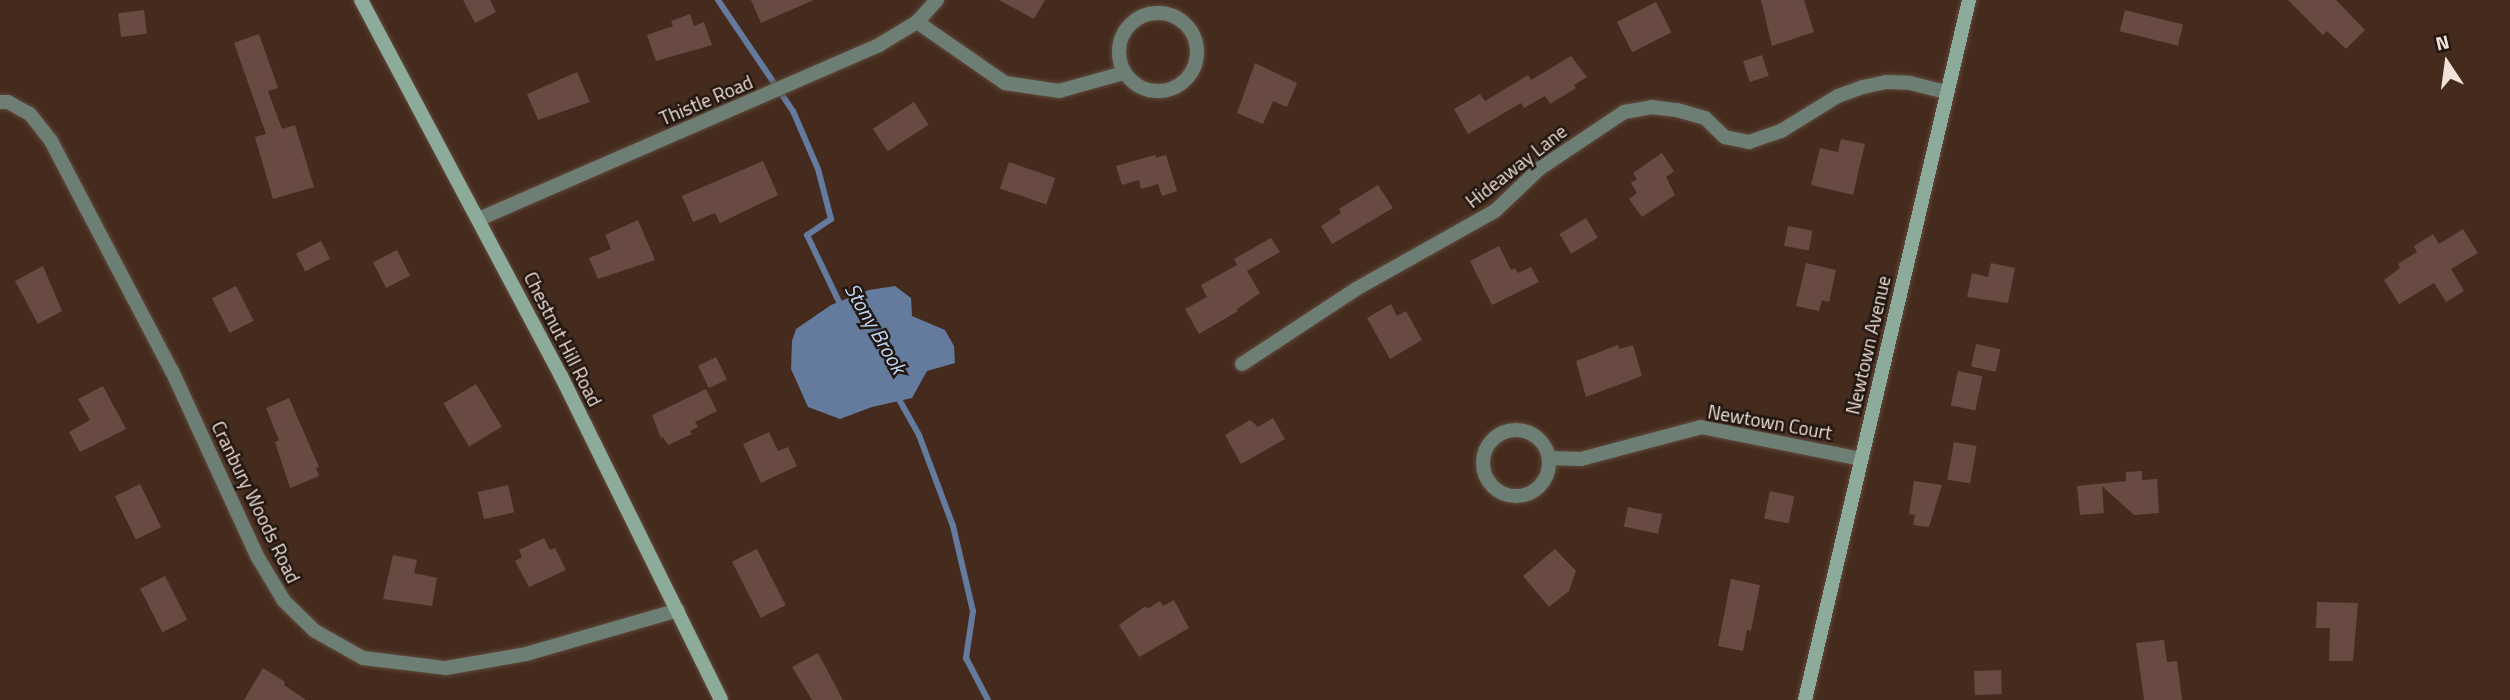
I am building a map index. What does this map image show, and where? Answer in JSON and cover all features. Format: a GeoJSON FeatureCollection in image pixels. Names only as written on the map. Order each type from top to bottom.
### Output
{"type":"FeatureCollection","features":[{"type":"Feature","properties":{"kind":"main road","name":"Chestnut Hill Road"},"geometry":{"type":"LineString","coordinates":[[361,0],[479,219],[721,700]]}},
{"type":"Feature","properties":{"kind":"main road","name":"Newtown Avenue"},"geometry":{"type":"LineString","coordinates":[[1805,700],[1969,0]]}},
{"type":"Feature","properties":{"kind":"street","name":"Thistle Road"},"geometry":{"type":"LineString","coordinates":[[479,219],[878,45],[917,22],[937,0]]}},
{"type":"Feature","properties":{"kind":"street"},"geometry":{"type":"LineString","coordinates":[[1164,12],[1185,22],[1197,40],[1196,63],[1184,82],[1163,91],[1141,88],[1124,73],[1118,51],[1124,30],[1142,15],[1164,12]]}},
{"type":"Feature","properties":{"kind":"street"},"geometry":{"type":"LineString","coordinates":[[917,22],[1005,83],[1059,91],[1124,73]]}},
{"type":"Feature","properties":{"kind":"street","name":"Hideaway Lane"},"geometry":{"type":"LineString","coordinates":[[1242,364],[1356,289],[1495,211],[1539,169],[1625,112],[1651,107],[1677,110],[1705,118],[1725,137],[1749,142],[1781,131],[1838,96],[1863,87],[1886,82],[1910,83],[1947,92]]}},
{"type":"Feature","properties":{"kind":"street","name":"Cranbury Woods Road"},"geometry":{"type":"LineString","coordinates":[[0,102],[8,102],[30,114],[51,141],[172,371],[257,556],[284,601],[315,631],[363,658],[446,668],[526,654],[678,610]]}},
{"type":"Feature","properties":{"kind":"street","name":"Newtown Court"},"geometry":{"type":"LineString","coordinates":[[1549,458],[1581,458],[1701,427],[1861,459]]}},
{"type":"Feature","properties":{"kind":"street"},"geometry":{"type":"LineString","coordinates":[[1525,430],[1534,434],[1541,441],[1549,458],[1546,476],[1534,490],[1526,494],[1508,495],[1499,492],[1486,479],[1483,470],[1482,460],[1489,442],[1506,431],[1525,430]]}},
{"type":"Feature","properties":{"kind":"water"},"geometry":{"type":"Polygon","coordinates":[[[895,286],[911,298],[912,316],[945,330],[954,346],[955,363],[927,371],[912,398],[872,407],[840,419],[808,407],[791,369],[792,341],[796,329],[831,305],[869,290],[895,286]]]}},
{"type":"Feature","properties":{"kind":"building"},"geometry":{"type":"Polygon","coordinates":[[[463,0],[490,0],[496,12],[475,23],[463,0]]]}},
{"type":"Feature","properties":{"kind":"building"},"geometry":{"type":"Polygon","coordinates":[[[751,0],[814,0],[761,23],[751,0]]]}},
{"type":"Feature","properties":{"kind":"building"},"geometry":{"type":"Polygon","coordinates":[[[999,0],[1045,0],[1034,19],[999,0]]]}},
{"type":"Feature","properties":{"kind":"building"},"geometry":{"type":"Polygon","coordinates":[[[1761,0],[1804,0],[1814,32],[1772,46],[1761,0]]]}},
{"type":"Feature","properties":{"kind":"building"},"geometry":{"type":"Polygon","coordinates":[[[2288,0],[2336,0],[2365,30],[2346,49],[2327,31],[2323,35],[2288,0]]]}},
{"type":"Feature","properties":{"kind":"building"},"geometry":{"type":"Polygon","coordinates":[[[1656,2],[1671,32],[1632,52],[1617,22],[1656,2]]]}},
{"type":"Feature","properties":{"kind":"building"},"geometry":{"type":"Polygon","coordinates":[[[144,10],[147,34],[121,37],[118,13],[144,10]]]}},
{"type":"Feature","properties":{"kind":"building"},"geometry":{"type":"Polygon","coordinates":[[[2125,10],[2183,25],[2178,46],[2120,31],[2125,10]]]}},
{"type":"Feature","properties":{"kind":"building"},"geometry":{"type":"Polygon","coordinates":[[[690,14],[694,26],[704,22],[712,45],[656,61],[647,35],[673,26],[671,21],[690,14]]]}},
{"type":"Feature","properties":{"kind":"building"},"geometry":{"type":"Polygon","coordinates":[[[259,34],[278,88],[268,91],[282,129],[295,125],[314,187],[273,199],[255,137],[266,134],[234,43],[259,34]]]}},
{"type":"Feature","properties":{"kind":"building"},"geometry":{"type":"Polygon","coordinates":[[[1762,55],[1769,76],[1750,82],[1743,61],[1762,55]]]}},
{"type":"Feature","properties":{"kind":"building"},"geometry":{"type":"Polygon","coordinates":[[[1571,56],[1587,77],[1574,85],[1576,88],[1550,104],[1545,96],[1524,108],[1521,103],[1468,134],[1454,109],[1480,94],[1485,101],[1528,75],[1531,80],[1571,56]]]}},
{"type":"Feature","properties":{"kind":"building"},"geometry":{"type":"Polygon","coordinates":[[[1255,63],[1297,83],[1287,107],[1273,101],[1263,124],[1237,113],[1255,63]]]}},
{"type":"Feature","properties":{"kind":"building"},"geometry":{"type":"Polygon","coordinates":[[[577,72],[590,102],[538,120],[527,94],[577,72]]]}},
{"type":"Feature","properties":{"kind":"building"},"geometry":{"type":"Polygon","coordinates":[[[914,102],[929,125],[888,151],[873,129],[914,102]]]}},
{"type":"Feature","properties":{"kind":"building"},"geometry":{"type":"Polygon","coordinates":[[[1841,139],[1865,144],[1853,195],[1811,185],[1820,148],[1838,152],[1841,139]]]}},
{"type":"Feature","properties":{"kind":"building"},"geometry":{"type":"Polygon","coordinates":[[[1662,153],[1674,171],[1666,177],[1675,195],[1642,217],[1629,199],[1637,193],[1631,183],[1637,179],[1633,173],[1662,153]]]}},
{"type":"Feature","properties":{"kind":"building"},"geometry":{"type":"Polygon","coordinates":[[[1155,155],[1156,158],[1166,155],[1177,191],[1162,196],[1158,184],[1141,189],[1139,180],[1122,185],[1116,166],[1155,155]]]}},
{"type":"Feature","properties":{"kind":"building"},"geometry":{"type":"Polygon","coordinates":[[[763,161],[778,195],[720,223],[715,213],[693,222],[682,196],[763,161]]]}},
{"type":"Feature","properties":{"kind":"building"},"geometry":{"type":"Polygon","coordinates":[[[1009,162],[1055,178],[1046,204],[1000,188],[1009,162]]]}},
{"type":"Feature","properties":{"kind":"building"},"geometry":{"type":"Polygon","coordinates":[[[1378,185],[1393,208],[1332,244],[1321,226],[1341,213],[1339,209],[1378,185]]]}},
{"type":"Feature","properties":{"kind":"building"},"geometry":{"type":"Polygon","coordinates":[[[1586,218],[1598,238],[1571,254],[1559,234],[1586,218]]]}},
{"type":"Feature","properties":{"kind":"building"},"geometry":{"type":"Polygon","coordinates":[[[638,220],[655,260],[598,279],[589,258],[611,249],[605,235],[638,220]]]}},
{"type":"Feature","properties":{"kind":"building"},"geometry":{"type":"Polygon","coordinates":[[[1788,226],[1813,231],[1809,250],[1784,246],[1788,226]]]}},
{"type":"Feature","properties":{"kind":"building"},"geometry":{"type":"Polygon","coordinates":[[[2463,229],[2478,253],[2451,269],[2464,291],[2446,302],[2434,283],[2399,304],[2384,280],[2400,268],[2398,264],[2417,252],[2414,246],[2433,234],[2439,244],[2463,229]]]}},
{"type":"Feature","properties":{"kind":"building"},"geometry":{"type":"Polygon","coordinates":[[[1271,238],[1280,252],[1247,271],[1260,293],[1237,309],[1238,311],[1199,334],[1185,309],[1207,297],[1201,285],[1237,265],[1234,259],[1271,238]]]}},
{"type":"Feature","properties":{"kind":"building"},"geometry":{"type":"Polygon","coordinates":[[[321,241],[330,259],[305,272],[296,254],[321,241]]]}},
{"type":"Feature","properties":{"kind":"building"},"geometry":{"type":"Polygon","coordinates":[[[1499,246],[1511,270],[1515,268],[1518,273],[1531,267],[1539,282],[1492,305],[1470,261],[1499,246]]]}},
{"type":"Feature","properties":{"kind":"building"},"geometry":{"type":"Polygon","coordinates":[[[397,250],[410,276],[386,288],[373,262],[397,250]]]}},
{"type":"Feature","properties":{"kind":"building"},"geometry":{"type":"Polygon","coordinates":[[[1806,263],[1836,270],[1829,302],[1822,300],[1819,311],[1796,306],[1806,263]]]}},
{"type":"Feature","properties":{"kind":"building"},"geometry":{"type":"Polygon","coordinates":[[[1991,263],[2015,268],[2008,303],[1967,297],[1972,273],[1988,277],[1991,263]]]}},
{"type":"Feature","properties":{"kind":"building"},"geometry":{"type":"Polygon","coordinates":[[[43,266],[62,311],[38,324],[15,281],[43,266]]]}},
{"type":"Feature","properties":{"kind":"building"},"geometry":{"type":"Polygon","coordinates":[[[236,286],[254,321],[230,333],[212,298],[236,286]]]}},
{"type":"Feature","properties":{"kind":"building"},"geometry":{"type":"Polygon","coordinates":[[[1391,304],[1397,316],[1406,311],[1422,340],[1390,359],[1367,318],[1391,304]]]}},
{"type":"Feature","properties":{"kind":"building"},"geometry":{"type":"Polygon","coordinates":[[[1976,344],[2000,349],[1996,372],[1971,366],[1976,344]]]}},
{"type":"Feature","properties":{"kind":"building"},"geometry":{"type":"Polygon","coordinates":[[[1618,345],[1619,349],[1633,345],[1642,376],[1586,397],[1576,361],[1618,345]]]}},
{"type":"Feature","properties":{"kind":"building"},"geometry":{"type":"Polygon","coordinates":[[[716,357],[727,379],[709,388],[698,366],[716,357]]]}},
{"type":"Feature","properties":{"kind":"building"},"geometry":{"type":"Polygon","coordinates":[[[1958,371],[1982,376],[1975,410],[1951,405],[1958,371]]]}},
{"type":"Feature","properties":{"kind":"building"},"geometry":{"type":"Polygon","coordinates":[[[476,384],[502,427],[469,446],[443,404],[476,384]]]}},
{"type":"Feature","properties":{"kind":"building"},"geometry":{"type":"Polygon","coordinates":[[[103,386],[126,429],[80,452],[69,432],[90,420],[78,399],[103,386]]]}},
{"type":"Feature","properties":{"kind":"building"},"geometry":{"type":"Polygon","coordinates":[[[706,389],[717,411],[695,422],[698,427],[690,431],[692,434],[668,445],[663,437],[661,438],[652,415],[706,389]]]}},
{"type":"Feature","properties":{"kind":"building"},"geometry":{"type":"Polygon","coordinates":[[[289,398],[319,467],[316,468],[319,476],[290,488],[275,442],[279,440],[266,408],[289,398]]]}},
{"type":"Feature","properties":{"kind":"building"},"geometry":{"type":"Polygon","coordinates":[[[1273,418],[1285,439],[1241,464],[1225,435],[1250,420],[1258,427],[1273,418]]]}},
{"type":"Feature","properties":{"kind":"building"},"geometry":{"type":"Polygon","coordinates":[[[769,432],[778,451],[788,447],[797,466],[761,483],[743,444],[769,432]]]}},
{"type":"Feature","properties":{"kind":"building"},"geometry":{"type":"Polygon","coordinates":[[[1954,442],[1977,446],[1970,483],[1947,479],[1954,442]]]}},
{"type":"Feature","properties":{"kind":"building"},"geometry":{"type":"Polygon","coordinates":[[[2142,471],[2142,480],[2157,479],[2159,513],[2134,515],[2102,486],[2104,513],[2080,515],[2077,486],[2126,481],[2126,472],[2142,471]]]}},
{"type":"Feature","properties":{"kind":"building"},"geometry":{"type":"Polygon","coordinates":[[[1914,481],[1942,485],[1929,527],[1913,525],[1915,515],[1909,514],[1914,481]]]}},
{"type":"Feature","properties":{"kind":"building"},"geometry":{"type":"Polygon","coordinates":[[[140,484],[161,527],[136,539],[115,496],[140,484]]]}},
{"type":"Feature","properties":{"kind":"building"},"geometry":{"type":"Polygon","coordinates":[[[508,485],[514,512],[484,519],[478,492],[508,485]]]}},
{"type":"Feature","properties":{"kind":"building"},"geometry":{"type":"Polygon","coordinates":[[[1770,491],[1794,496],[1789,524],[1764,518],[1770,491]]]}},
{"type":"Feature","properties":{"kind":"building"},"geometry":{"type":"Polygon","coordinates":[[[1628,507],[1662,514],[1658,534],[1624,527],[1628,507]]]}},
{"type":"Feature","properties":{"kind":"building"},"geometry":{"type":"Polygon","coordinates":[[[544,538],[550,550],[555,548],[566,570],[529,587],[515,561],[522,557],[519,550],[544,538]]]}},
{"type":"Feature","properties":{"kind":"building"},"geometry":{"type":"Polygon","coordinates":[[[757,549],[786,605],[761,618],[732,562],[757,549]]]}},
{"type":"Feature","properties":{"kind":"building"},"geometry":{"type":"Polygon","coordinates":[[[1555,549],[1576,571],[1569,591],[1549,607],[1523,576],[1555,549]]]}},
{"type":"Feature","properties":{"kind":"building"},"geometry":{"type":"Polygon","coordinates":[[[393,555],[417,560],[414,573],[437,578],[432,606],[383,599],[393,555]]]}},
{"type":"Feature","properties":{"kind":"building"},"geometry":{"type":"Polygon","coordinates":[[[165,576],[187,620],[162,632],[140,589],[165,576]]]}},
{"type":"Feature","properties":{"kind":"building"},"geometry":{"type":"Polygon","coordinates":[[[1731,579],[1760,585],[1751,631],[1747,630],[1743,651],[1718,646],[1731,579]]]}},
{"type":"Feature","properties":{"kind":"building"},"geometry":{"type":"Polygon","coordinates":[[[1174,600],[1189,628],[1139,657],[1119,625],[1144,607],[1149,608],[1160,601],[1163,606],[1174,600]]]}},
{"type":"Feature","properties":{"kind":"building"},"geometry":{"type":"Polygon","coordinates":[[[2317,602],[2358,603],[2353,661],[2329,661],[2330,628],[2316,628],[2317,602]]]}},
{"type":"Feature","properties":{"kind":"building"},"geometry":{"type":"Polygon","coordinates":[[[2164,640],[2167,662],[2177,661],[2182,700],[2144,700],[2136,643],[2164,640]]]}},
{"type":"Feature","properties":{"kind":"building"},"geometry":{"type":"Polygon","coordinates":[[[818,653],[843,700],[812,700],[792,667],[818,653]]]}},
{"type":"Feature","properties":{"kind":"building"},"geometry":{"type":"Polygon","coordinates":[[[263,668],[285,682],[284,685],[306,700],[244,700],[263,668]]]}},
{"type":"Feature","properties":{"kind":"building"},"geometry":{"type":"Polygon","coordinates":[[[2001,670],[2002,694],[1975,695],[1974,671],[2001,670]]]}},
{"type":"Feature","properties":{"kind":"waterway","name":"Stony Brook"},"geometry":{"type":"LineString","coordinates":[[718,0],[793,111],[818,169],[831,219],[807,235],[842,308]]}},
{"type":"Feature","properties":{"kind":"waterway","name":"Stony Brook"},"geometry":{"type":"LineString","coordinates":[[896,394],[919,435],[953,526],[973,611],[966,658],[988,700]]}}]}
